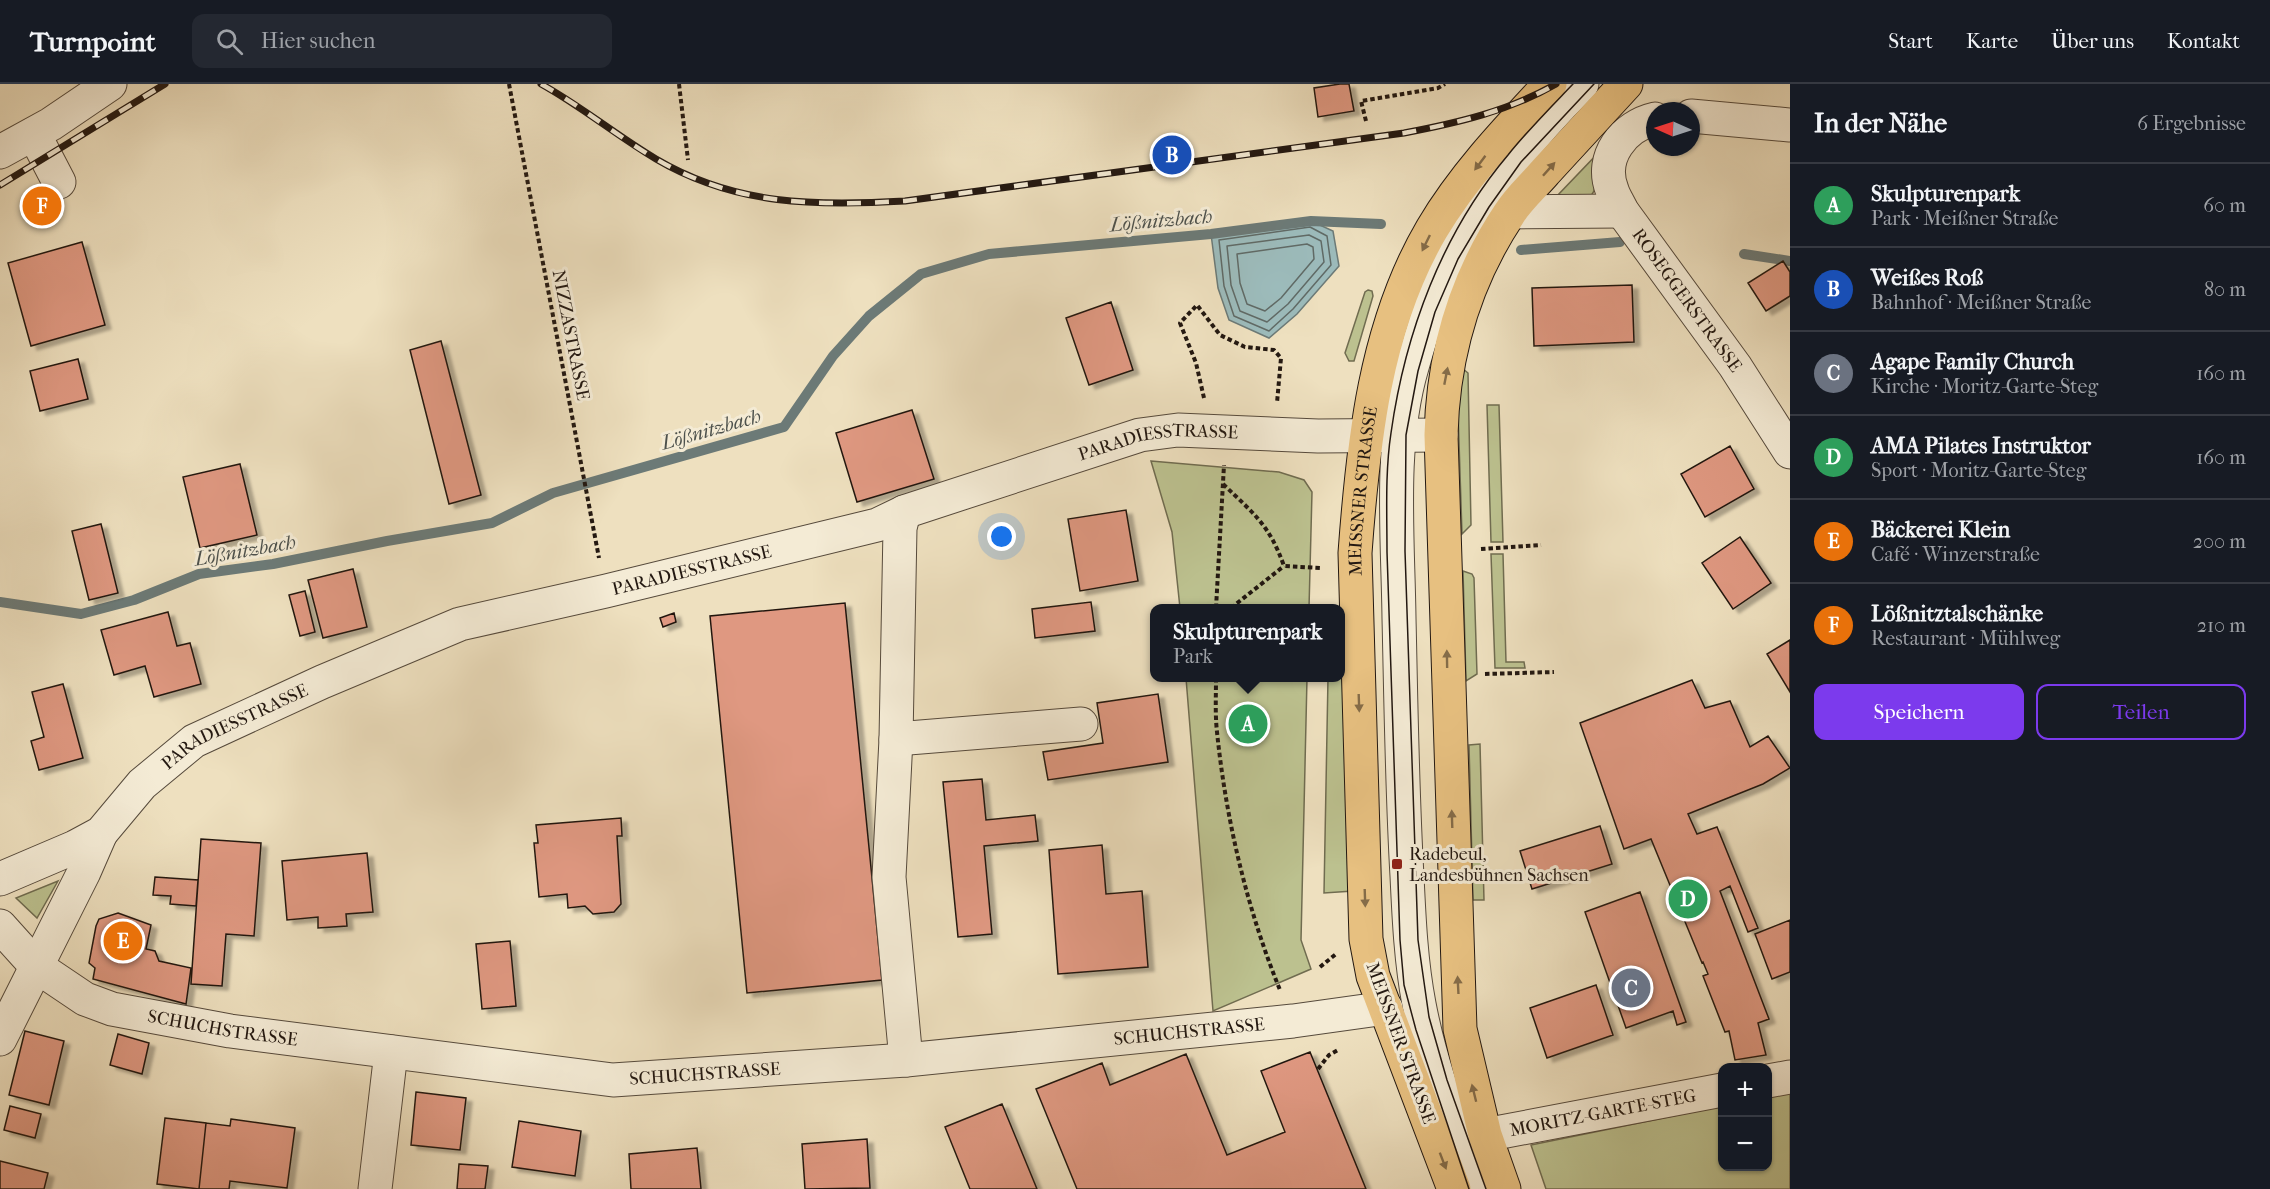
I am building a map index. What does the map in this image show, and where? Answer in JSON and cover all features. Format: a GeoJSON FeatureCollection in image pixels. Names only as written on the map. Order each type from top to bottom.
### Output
{"type":"FeatureCollection","features":[{"type":"Feature","properties":{"kind":"main road"},"geometry":{"type":"LineString","coordinates":[[1504,1189],[1485,1135],[1460,1029],[1448,696],[1442,395],[1462,306],[1472,281],[1509,212],[1626,84]]}},
{"type":"Feature","properties":{"kind":"main road","name":"MEISSNER STRASSE"},"geometry":{"type":"LineString","coordinates":[[1454,1189],[1373,976],[1366,939],[1355,553],[1367,435],[1381,362],[1393,318],[1409,276],[1432,229],[1499,137],[1546,85]]}},
{"type":"Feature","properties":{"kind":"street"},"geometry":{"type":"LineString","coordinates":[[0,152],[34,134],[110,84]]}},
{"type":"Feature","properties":{"kind":"street"},"geometry":{"type":"LineString","coordinates":[[1476,1189],[1433,1062],[1419,1004],[1411,940],[1405,838],[1396,493],[1400,435],[1411,369],[1431,307],[1449,262],[1480,207],[1513,161],[1582,84]]}},
{"type":"Feature","properties":{"kind":"street"},"geometry":{"type":"LineString","coordinates":[[1700,117],[1790,124]]}},
{"type":"Feature","properties":{"kind":"street","name":"ROSEGGERSTRASSE"},"geometry":{"type":"LineString","coordinates":[[1646,121],[1625,133],[1610,158],[1608,172],[1611,189],[1622,211],[1735,366],[1790,452]]}},
{"type":"Feature","properties":{"kind":"street"},"geometry":{"type":"LineString","coordinates":[[34,134],[59,182]]}},
{"type":"Feature","properties":{"kind":"street"},"geometry":{"type":"LineString","coordinates":[[1509,212],[1622,211]]}},
{"type":"Feature","properties":{"kind":"street","name":"PARADIESSTRASSE"},"geometry":{"type":"LineString","coordinates":[[0,879],[75,848],[101,833],[142,784],[194,741],[322,682],[460,624],[877,525],[904,512],[1140,435],[1178,430],[1318,436],[1442,435]]}},
{"type":"Feature","properties":{"kind":"street"},"geometry":{"type":"LineString","coordinates":[[904,512],[900,528],[896,740],[889,877],[906,1060]]}},
{"type":"Feature","properties":{"kind":"street"},"geometry":{"type":"LineString","coordinates":[[896,740],[1081,724]]}},
{"type":"Feature","properties":{"kind":"street"},"geometry":{"type":"LineString","coordinates":[[0,1039],[84,872],[101,833]]}},
{"type":"Feature","properties":{"kind":"street","name":"SCHUCHSTRASSE"},"geometry":{"type":"LineString","coordinates":[[0,926],[36,966],[85,999],[112,1009],[231,1031],[613,1080],[906,1060],[1293,1021],[1386,1008]]}},
{"type":"Feature","properties":{"kind":"street"},"geometry":{"type":"LineString","coordinates":[[375,1189],[392,1052]]}},
{"type":"Feature","properties":{"kind":"street"},"geometry":{"type":"LineString","coordinates":[[1772,1080],[1790,1077]]}},
{"type":"Feature","properties":{"kind":"street","name":"MORITZ-GARTE-STEG"},"geometry":{"type":"LineString","coordinates":[[1485,1135],[1718,1091]]}},
{"type":"Feature","properties":{"kind":"path","name":"NIZZASTRASSE"},"geometry":{"type":"LineString","coordinates":[[509,84],[606,591]]}},
{"type":"Feature","properties":{"kind":"path"},"geometry":{"type":"LineString","coordinates":[[680,84],[688,160]]}},
{"type":"Feature","properties":{"kind":"path"},"geometry":{"type":"LineString","coordinates":[[1366,121],[1361,101],[1438,88],[1445,84]]}},
{"type":"Feature","properties":{"kind":"path"},"geometry":{"type":"LineString","coordinates":[[1201,431],[1204,395],[1196,363],[1180,323],[1197,305],[1220,335],[1245,346],[1274,350],[1281,358],[1273,433]]}},
{"type":"Feature","properties":{"kind":"path"},"geometry":{"type":"LineString","coordinates":[[1216,604],[1224,458]]}},
{"type":"Feature","properties":{"kind":"path"},"geometry":{"type":"LineString","coordinates":[[1222,483],[1262,522],[1275,541],[1284,566]]}},
{"type":"Feature","properties":{"kind":"path"},"geometry":{"type":"LineString","coordinates":[[1481,549],[1541,545]]}},
{"type":"Feature","properties":{"kind":"path"},"geometry":{"type":"LineString","coordinates":[[1238,604],[1284,566],[1322,568]]}},
{"type":"Feature","properties":{"kind":"path"},"geometry":{"type":"LineString","coordinates":[[1485,674],[1554,672]]}},
{"type":"Feature","properties":{"kind":"path"},"geometry":{"type":"LineString","coordinates":[[1216,682],[1217,732],[1235,846],[1268,960],[1293,1021]]}},
{"type":"Feature","properties":{"kind":"path"},"geometry":{"type":"LineString","coordinates":[[1318,1069],[1329,1055],[1345,1047]]}},
{"type":"Feature","properties":{"kind":"green space"},"geometry":{"type":"Polygon","coordinates":[[[1603,148],[1591,196],[1556,197],[1603,148]]]}},
{"type":"Feature","properties":{"kind":"green space"},"geometry":{"type":"Polygon","coordinates":[[[1372,291],[1373,296],[1354,361],[1349,361],[1345,353],[1365,292],[1372,291]]]}},
{"type":"Feature","properties":{"kind":"green space"},"geometry":{"type":"Polygon","coordinates":[[[1462,368],[1468,373],[1471,525],[1462,534],[1458,411],[1462,368]]]}},
{"type":"Feature","properties":{"kind":"green space"},"geometry":{"type":"Polygon","coordinates":[[[1487,405],[1499,405],[1503,542],[1491,542],[1487,405]]]}},
{"type":"Feature","properties":{"kind":"green space"},"geometry":{"type":"Polygon","coordinates":[[[1151,461],[1279,472],[1304,480],[1312,492],[1309,604],[1180,604],[1172,532],[1151,461]]]}},
{"type":"Feature","properties":{"kind":"green space"},"geometry":{"type":"Polygon","coordinates":[[[1491,554],[1503,554],[1506,662],[1524,662],[1525,668],[1495,668],[1491,554]]]}},
{"type":"Feature","properties":{"kind":"green space"},"geometry":{"type":"Polygon","coordinates":[[[1463,571],[1472,574],[1474,578],[1477,674],[1466,681],[1463,571]]]}},
{"type":"Feature","properties":{"kind":"green space"},"geometry":{"type":"Polygon","coordinates":[[[1186,682],[1307,682],[1301,940],[1311,969],[1213,1011],[1186,682]]]}},
{"type":"Feature","properties":{"kind":"green space"},"geometry":{"type":"Polygon","coordinates":[[[1328,682],[1343,682],[1353,891],[1324,893],[1328,682]]]}},
{"type":"Feature","properties":{"kind":"green space"},"geometry":{"type":"Polygon","coordinates":[[[1480,744],[1484,900],[1473,900],[1469,745],[1480,744]]]}},
{"type":"Feature","properties":{"kind":"green space"},"geometry":{"type":"Polygon","coordinates":[[[58,881],[37,918],[16,898],[58,881]]]}},
{"type":"Feature","properties":{"kind":"green space"},"geometry":{"type":"Polygon","coordinates":[[[1790,1092],[1790,1189],[1546,1189],[1531,1145],[1718,1107],[1718,1171],[1772,1171],[1772,1096],[1790,1092]]]}},
{"type":"Feature","properties":{"kind":"water"},"geometry":{"type":"Polygon","coordinates":[[[1311,221],[1333,231],[1339,266],[1297,314],[1269,338],[1229,320],[1218,288],[1211,234],[1311,221]]]}},
{"type":"Feature","properties":{"kind":"building"},"geometry":{"type":"Polygon","coordinates":[[[1349,84],[1354,111],[1318,117],[1314,88],[1349,84]]]}},
{"type":"Feature","properties":{"kind":"building"},"geometry":{"type":"Polygon","coordinates":[[[82,242],[105,325],[31,346],[8,263],[82,242]]]}},
{"type":"Feature","properties":{"kind":"building"},"geometry":{"type":"Polygon","coordinates":[[[1783,261],[1790,272],[1790,296],[1766,311],[1748,283],[1783,261]]]}},
{"type":"Feature","properties":{"kind":"building"},"geometry":{"type":"Polygon","coordinates":[[[1632,285],[1634,342],[1534,346],[1532,288],[1632,285]]]}},
{"type":"Feature","properties":{"kind":"building"},"geometry":{"type":"Polygon","coordinates":[[[1111,302],[1133,370],[1089,385],[1066,318],[1111,302]]]}},
{"type":"Feature","properties":{"kind":"building"},"geometry":{"type":"Polygon","coordinates":[[[441,341],[481,495],[449,504],[410,350],[441,341]]]}},
{"type":"Feature","properties":{"kind":"building"},"geometry":{"type":"Polygon","coordinates":[[[78,359],[88,399],[40,411],[30,371],[78,359]]]}},
{"type":"Feature","properties":{"kind":"building"},"geometry":{"type":"Polygon","coordinates":[[[912,410],[934,479],[857,502],[836,433],[912,410]]]}},
{"type":"Feature","properties":{"kind":"building"},"geometry":{"type":"Polygon","coordinates":[[[1730,446],[1754,489],[1705,517],[1681,474],[1730,446]]]}},
{"type":"Feature","properties":{"kind":"building"},"geometry":{"type":"Polygon","coordinates":[[[240,464],[257,535],[200,548],[183,477],[240,464]]]}},
{"type":"Feature","properties":{"kind":"building"},"geometry":{"type":"Polygon","coordinates":[[[1126,510],[1138,581],[1080,591],[1068,519],[1126,510]]]}},
{"type":"Feature","properties":{"kind":"building"},"geometry":{"type":"Polygon","coordinates":[[[101,524],[118,593],[89,600],[72,531],[101,524]]]}},
{"type":"Feature","properties":{"kind":"building"},"geometry":{"type":"Polygon","coordinates":[[[1740,537],[1771,583],[1733,609],[1702,563],[1740,537]]]}},
{"type":"Feature","properties":{"kind":"building"},"geometry":{"type":"Polygon","coordinates":[[[353,569],[367,627],[323,638],[308,580],[353,569]]]}},
{"type":"Feature","properties":{"kind":"building"},"geometry":{"type":"Polygon","coordinates":[[[305,591],[315,632],[300,636],[289,595],[305,591]]]}},
{"type":"Feature","properties":{"kind":"building"},"geometry":{"type":"Polygon","coordinates":[[[1091,602],[1095,631],[1035,638],[1032,609],[1091,602]]]}},
{"type":"Feature","properties":{"kind":"building"},"geometry":{"type":"Polygon","coordinates":[[[845,603],[882,980],[747,993],[710,616],[845,603]]]}},
{"type":"Feature","properties":{"kind":"building"},"geometry":{"type":"Polygon","coordinates":[[[168,612],[177,646],[190,643],[201,684],[154,697],[145,666],[114,675],[101,630],[168,612]]]}},
{"type":"Feature","properties":{"kind":"building"},"geometry":{"type":"Polygon","coordinates":[[[674,613],[676,622],[663,627],[660,618],[674,613]]]}},
{"type":"Feature","properties":{"kind":"building"},"geometry":{"type":"Polygon","coordinates":[[[1790,640],[1790,692],[1767,654],[1790,640]]]}},
{"type":"Feature","properties":{"kind":"building"},"geometry":{"type":"Polygon","coordinates":[[[1692,680],[1705,708],[1730,701],[1750,747],[1768,736],[1790,768],[1763,784],[1688,814],[1697,834],[1717,827],[1758,928],[1748,932],[1730,886],[1720,891],[1769,1019],[1758,1023],[1766,1055],[1735,1060],[1729,1031],[1725,1032],[1703,976],[1708,974],[1651,839],[1624,849],[1580,723],[1692,680]]]}},
{"type":"Feature","properties":{"kind":"building"},"geometry":{"type":"Polygon","coordinates":[[[63,684],[83,758],[39,770],[31,741],[44,737],[32,692],[63,684]]]}},
{"type":"Feature","properties":{"kind":"building"},"geometry":{"type":"Polygon","coordinates":[[[1158,694],[1168,762],[1048,780],[1043,752],[1103,743],[1097,703],[1158,694]]]}},
{"type":"Feature","properties":{"kind":"building"},"geometry":{"type":"Polygon","coordinates":[[[982,779],[986,820],[1035,815],[1038,841],[984,846],[992,934],[958,937],[943,782],[982,779]]]}},
{"type":"Feature","properties":{"kind":"building"},"geometry":{"type":"Polygon","coordinates":[[[621,818],[622,836],[617,836],[621,904],[614,912],[593,914],[585,906],[568,908],[567,894],[539,897],[534,843],[538,843],[536,825],[621,818]]]}},
{"type":"Feature","properties":{"kind":"building"},"geometry":{"type":"Polygon","coordinates":[[[1600,826],[1612,864],[1532,889],[1520,851],[1600,826]]]}},
{"type":"Feature","properties":{"kind":"building"},"geometry":{"type":"Polygon","coordinates":[[[201,839],[261,843],[254,936],[226,934],[222,986],[191,984],[201,839]]]}},
{"type":"Feature","properties":{"kind":"building"},"geometry":{"type":"Polygon","coordinates":[[[1102,845],[1106,894],[1142,891],[1148,967],[1058,974],[1049,850],[1102,845]]]}},
{"type":"Feature","properties":{"kind":"building"},"geometry":{"type":"Polygon","coordinates":[[[367,853],[373,912],[346,914],[347,926],[318,928],[318,917],[287,920],[282,861],[367,853]]]}},
{"type":"Feature","properties":{"kind":"building"},"geometry":{"type":"Polygon","coordinates":[[[155,877],[198,880],[196,906],[170,904],[171,896],[153,895],[155,877]]]}},
{"type":"Feature","properties":{"kind":"building"},"geometry":{"type":"Polygon","coordinates":[[[1640,892],[1686,1022],[1677,1025],[1673,1011],[1626,1028],[1585,912],[1640,892]]]}},
{"type":"Feature","properties":{"kind":"building"},"geometry":{"type":"Polygon","coordinates":[[[118,913],[151,925],[146,949],[155,951],[159,961],[191,968],[186,1004],[93,979],[95,968],[89,963],[96,926],[99,919],[118,913]]]}},
{"type":"Feature","properties":{"kind":"building"},"geometry":{"type":"Polygon","coordinates":[[[1790,920],[1790,972],[1772,979],[1755,934],[1790,920]]]}},
{"type":"Feature","properties":{"kind":"building"},"geometry":{"type":"Polygon","coordinates":[[[510,941],[516,1006],[482,1009],[476,944],[510,941]]]}},
{"type":"Feature","properties":{"kind":"building"},"geometry":{"type":"Polygon","coordinates":[[[1596,985],[1613,1035],[1547,1058],[1530,1008],[1596,985]]]}},
{"type":"Feature","properties":{"kind":"building"},"geometry":{"type":"Polygon","coordinates":[[[25,1031],[64,1041],[49,1105],[9,1095],[25,1031]]]}},
{"type":"Feature","properties":{"kind":"building"},"geometry":{"type":"Polygon","coordinates":[[[118,1034],[149,1043],[142,1074],[110,1065],[118,1034]]]}},
{"type":"Feature","properties":{"kind":"building"},"geometry":{"type":"Polygon","coordinates":[[[1310,1052],[1366,1189],[1077,1189],[1036,1089],[1102,1063],[1110,1085],[1186,1054],[1227,1155],[1285,1132],[1261,1071],[1310,1052]]]}},
{"type":"Feature","properties":{"kind":"building"},"geometry":{"type":"Polygon","coordinates":[[[416,1092],[466,1098],[460,1150],[411,1145],[416,1092]]]}},
{"type":"Feature","properties":{"kind":"building"},"geometry":{"type":"Polygon","coordinates":[[[1002,1104],[1037,1189],[970,1189],[945,1127],[1002,1104]]]}},
{"type":"Feature","properties":{"kind":"building"},"geometry":{"type":"Polygon","coordinates":[[[10,1106],[41,1114],[35,1138],[4,1130],[10,1106]]]}},
{"type":"Feature","properties":{"kind":"building"},"geometry":{"type":"Polygon","coordinates":[[[165,1118],[206,1123],[199,1189],[157,1184],[165,1118]]]}},
{"type":"Feature","properties":{"kind":"building"},"geometry":{"type":"Polygon","coordinates":[[[231,1119],[295,1128],[287,1188],[230,1181],[229,1189],[199,1189],[206,1123],[230,1126],[231,1119]]]}},
{"type":"Feature","properties":{"kind":"building"},"geometry":{"type":"Polygon","coordinates":[[[519,1121],[581,1131],[575,1176],[512,1167],[519,1121]]]}},
{"type":"Feature","properties":{"kind":"building"},"geometry":{"type":"Polygon","coordinates":[[[867,1139],[870,1188],[805,1189],[802,1144],[867,1139]]]}},
{"type":"Feature","properties":{"kind":"building"},"geometry":{"type":"Polygon","coordinates":[[[697,1148],[701,1189],[631,1189],[629,1154],[697,1148]]]}},
{"type":"Feature","properties":{"kind":"building"},"geometry":{"type":"Polygon","coordinates":[[[0,1161],[48,1173],[44,1189],[0,1189],[0,1161]]]}},
{"type":"Feature","properties":{"kind":"building"},"geometry":{"type":"Polygon","coordinates":[[[459,1164],[488,1166],[485,1189],[457,1189],[459,1164]]]}},
{"type":"Feature","properties":{"kind":"waterway","name":"Lößnitzbach"},"geometry":{"type":"LineString","coordinates":[[0,602],[81,614],[134,600],[199,574],[273,564],[492,523],[553,493],[784,427],[833,356],[869,316],[921,274],[989,254],[1211,234],[1311,221],[1381,224]]}},
{"type":"Feature","properties":{"kind":"waterway","name":"Lößnitzbach"},"geometry":{"type":"LineString","coordinates":[[1521,250],[1620,242]]}},
{"type":"Feature","properties":{"kind":"waterway","name":"Lößnitzbach"},"geometry":{"type":"LineString","coordinates":[[1744,254],[1790,261]]}},
{"type":"Feature","properties":{"kind":"tram line"},"geometry":{"type":"LineString","coordinates":[[1469,1189],[1416,1030],[1404,985],[1400,940],[1387,552],[1389,448],[1406,358],[1430,286],[1446,251],[1464,217],[1485,185],[1508,155],[1573,84]]}},
{"type":"Feature","properties":{"kind":"tram line"},"geometry":{"type":"LineString","coordinates":[[1486,1189],[1447,1080],[1429,1017],[1418,940],[1405,551],[1406,435],[1418,371],[1435,312],[1458,259],[1489,207],[1521,162],[1594,84]]}},
{"type":"Feature","properties":{"kind":"railway"},"geometry":{"type":"LineString","coordinates":[[0,185],[165,84]]}},
{"type":"Feature","properties":{"kind":"railway"},"geometry":{"type":"LineString","coordinates":[[541,84],[656,159],[686,175],[716,186],[777,200],[840,203],[905,201],[1404,133],[1444,125],[1501,109],[1556,84]]}},
{"type":"Feature","properties":{"kind":"place","name":"Weißes Roß"},"geometry":{"type":"Point","coordinates":[1172,155]}},
{"type":"Feature","properties":{"kind":"place","name":"Lößnitztalschänke"},"geometry":{"type":"Point","coordinates":[42,206]}},
{"type":"Feature","properties":{"kind":"place","name":"Skulpturenpark"},"geometry":{"type":"Point","coordinates":[1248,724]}},
{"type":"Feature","properties":{"kind":"place","name":"Radebeul, Landesbühnen Sachsen"},"geometry":{"type":"Point","coordinates":[1397,864]}},
{"type":"Feature","properties":{"kind":"place","name":"AMA Pilates Instruktor"},"geometry":{"type":"Point","coordinates":[1688,899]}},
{"type":"Feature","properties":{"kind":"place","name":"Bäckerei Klein"},"geometry":{"type":"Point","coordinates":[123,941]}},
{"type":"Feature","properties":{"kind":"place","name":"Agape Family Church"},"geometry":{"type":"Point","coordinates":[1631,988]}}]}
